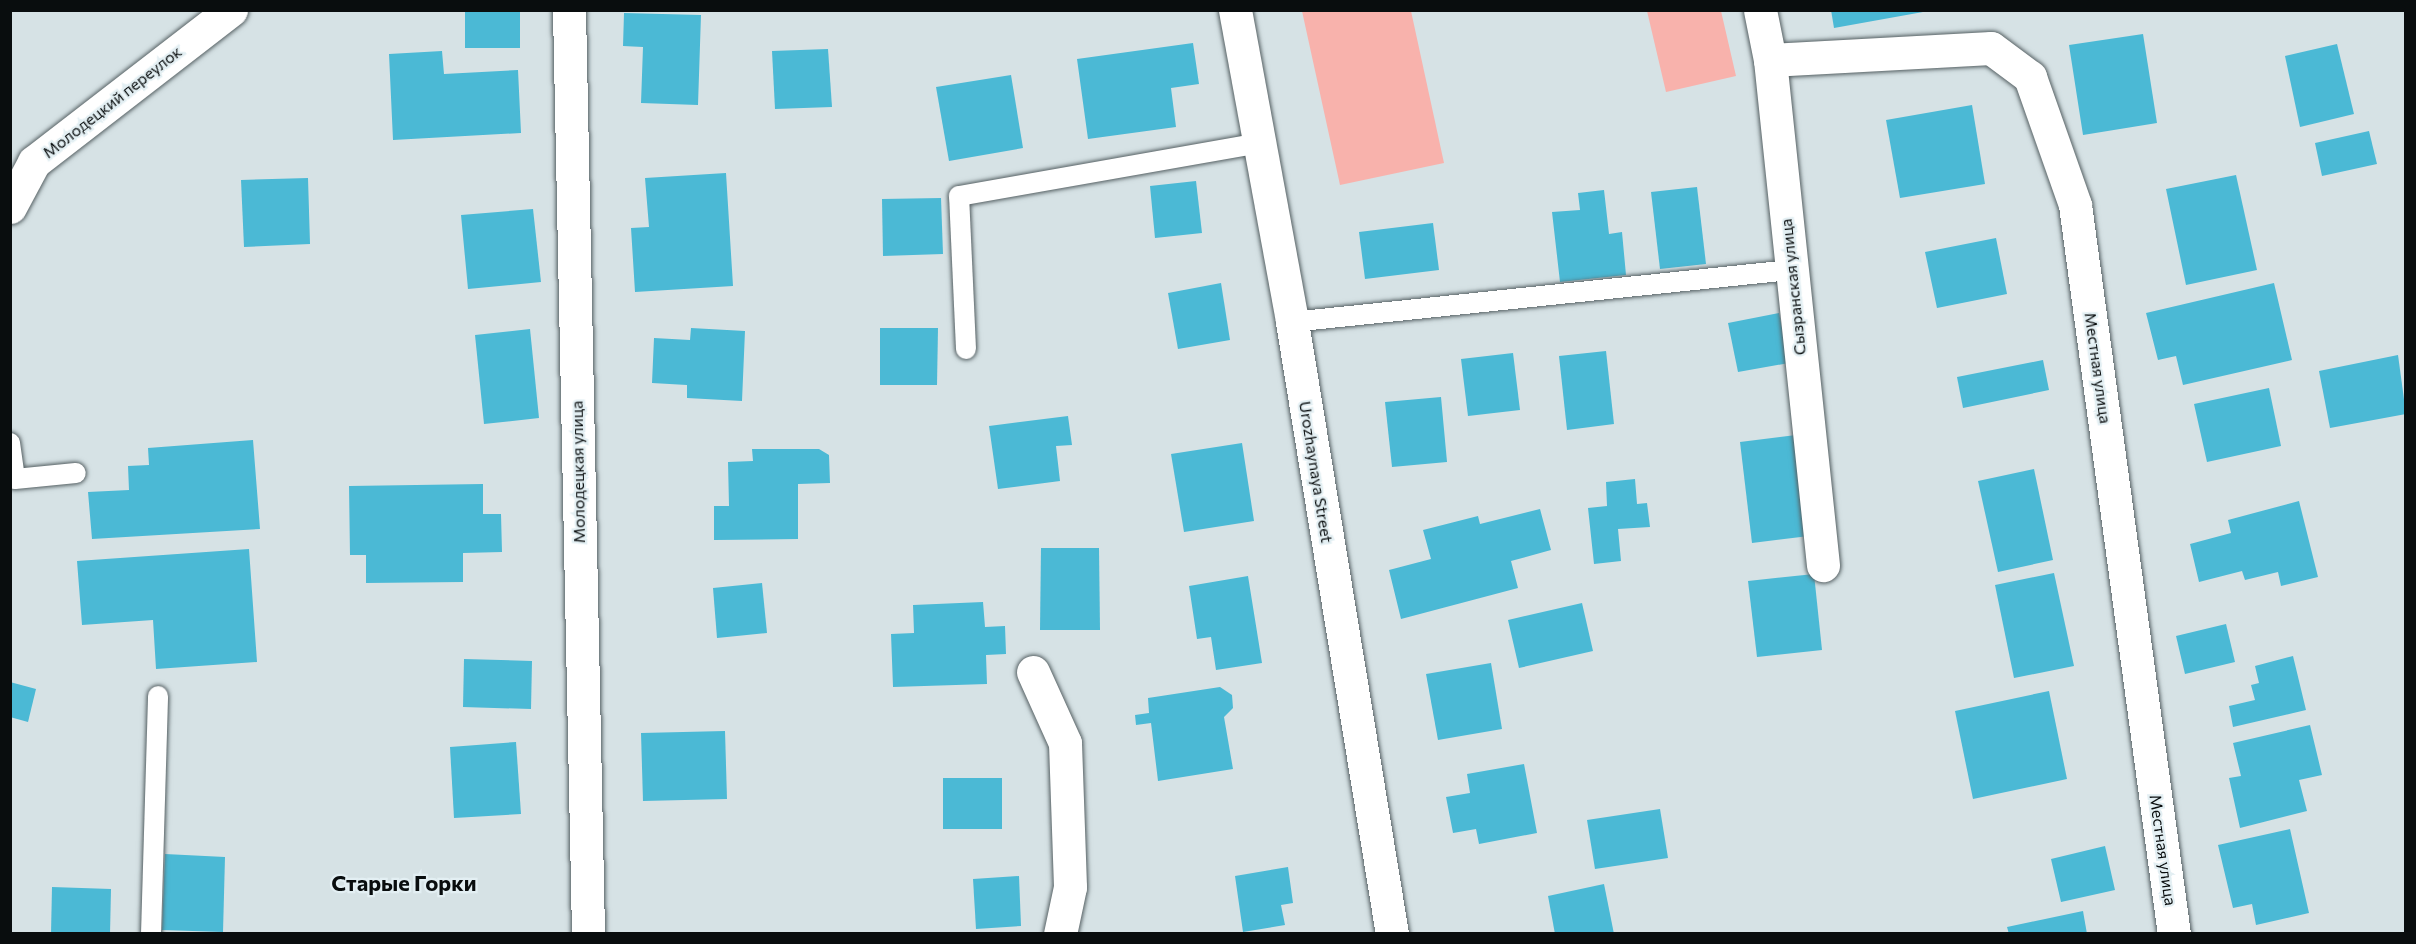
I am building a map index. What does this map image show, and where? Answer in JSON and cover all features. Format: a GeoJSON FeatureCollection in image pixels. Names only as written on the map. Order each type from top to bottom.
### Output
{"type":"FeatureCollection","features":[{"type":"Feature","properties":{"kind":"street","name":"Молодецкий переулок"},"geometry":{"type":"LineString","coordinates":[[10,207],[34,162],[231,10]]}},
{"type":"Feature","properties":{"kind":"street","name":"Молодецкая улица"},"geometry":{"type":"LineString","coordinates":[[569,10],[588,933]]}},
{"type":"Feature","properties":{"kind":"street","name":"Urozhaynaya Street"},"geometry":{"type":"LineString","coordinates":[[1235,10],[1292,322],[1392,933]]}},
{"type":"Feature","properties":{"kind":"street","name":"Сызранская улица"},"geometry":{"type":"LineString","coordinates":[[1760,10],[1770,60],[1790,270],[1823,565]]}},
{"type":"Feature","properties":{"kind":"street","name":"Местная улица"},"geometry":{"type":"LineString","coordinates":[[1770,60],[1991,48],[2030,77],[2075,205],[2174,933]]}},
{"type":"Feature","properties":{"kind":"street"},"geometry":{"type":"LineString","coordinates":[[1033,672],[1065,743],[1070,887],[1060,933]]}},
{"type":"Feature","properties":{"kind":"lane"},"geometry":{"type":"LineString","coordinates":[[966,349],[960,196],[1259,143]]}},
{"type":"Feature","properties":{"kind":"lane"},"geometry":{"type":"LineString","coordinates":[[1292,322],[1790,270]]}},
{"type":"Feature","properties":{"kind":"lane"},"geometry":{"type":"LineString","coordinates":[[10,443],[15,479],[76,473]]}},
{"type":"Feature","properties":{"kind":"lane"},"geometry":{"type":"LineString","coordinates":[[151,933],[158,696]]}},
{"type":"Feature","properties":{"kind":"shaded area"},"geometry":{"type":"Polygon","coordinates":[[[1302,11],[1411,11],[1444,163],[1340,185],[1302,11]]]}},
{"type":"Feature","properties":{"kind":"shaded area"},"geometry":{"type":"Polygon","coordinates":[[[1647,11],[1721,11],[1736,76],[1666,92],[1647,11]]]}},
{"type":"Feature","properties":{"kind":"building"},"geometry":{"type":"Polygon","coordinates":[[[465,10],[520,10],[520,48],[465,48],[465,10]]]}},
{"type":"Feature","properties":{"kind":"building"},"geometry":{"type":"Polygon","coordinates":[[[1831,10],[1923,10],[1923,12],[1834,28],[1831,10]]]}},
{"type":"Feature","properties":{"kind":"building"},"geometry":{"type":"Polygon","coordinates":[[[624,13],[701,15],[698,105],[641,103],[643,47],[623,46],[624,13]]]}},
{"type":"Feature","properties":{"kind":"building"},"geometry":{"type":"Polygon","coordinates":[[[2143,34],[2157,123],[2083,135],[2069,45],[2143,34]]]}},
{"type":"Feature","properties":{"kind":"building"},"geometry":{"type":"Polygon","coordinates":[[[1193,43],[1199,84],[1171,88],[1176,127],[1088,139],[1077,59],[1193,43]]]}},
{"type":"Feature","properties":{"kind":"building"},"geometry":{"type":"Polygon","coordinates":[[[2337,44],[2354,114],[2300,127],[2285,56],[2337,44]]]}},
{"type":"Feature","properties":{"kind":"building"},"geometry":{"type":"Polygon","coordinates":[[[828,49],[832,107],[775,109],[772,51],[828,49]]]}},
{"type":"Feature","properties":{"kind":"building"},"geometry":{"type":"Polygon","coordinates":[[[442,51],[444,74],[518,70],[521,133],[393,140],[389,54],[442,51]]]}},
{"type":"Feature","properties":{"kind":"building"},"geometry":{"type":"Polygon","coordinates":[[[1011,75],[1023,148],[949,161],[936,87],[1011,75]]]}},
{"type":"Feature","properties":{"kind":"building"},"geometry":{"type":"Polygon","coordinates":[[[1972,105],[1985,184],[1900,198],[1886,120],[1972,105]]]}},
{"type":"Feature","properties":{"kind":"building"},"geometry":{"type":"Polygon","coordinates":[[[2369,131],[2377,164],[2322,176],[2315,143],[2369,131]]]}},
{"type":"Feature","properties":{"kind":"building"},"geometry":{"type":"Polygon","coordinates":[[[726,173],[733,286],[635,292],[631,228],[649,227],[645,178],[726,173]]]}},
{"type":"Feature","properties":{"kind":"building"},"geometry":{"type":"Polygon","coordinates":[[[2236,175],[2257,270],[2186,285],[2166,189],[2236,175]]]}},
{"type":"Feature","properties":{"kind":"building"},"geometry":{"type":"Polygon","coordinates":[[[308,178],[310,244],[244,247],[241,180],[308,178]]]}},
{"type":"Feature","properties":{"kind":"building"},"geometry":{"type":"Polygon","coordinates":[[[1196,181],[1202,233],[1155,238],[1150,186],[1196,181]]]}},
{"type":"Feature","properties":{"kind":"building"},"geometry":{"type":"Polygon","coordinates":[[[1697,187],[1706,264],[1660,269],[1651,192],[1697,187]]]}},
{"type":"Feature","properties":{"kind":"building"},"geometry":{"type":"Polygon","coordinates":[[[1604,190],[1609,234],[1622,232],[1626,275],[1560,282],[1552,212],[1580,210],[1578,193],[1604,190]]]}},
{"type":"Feature","properties":{"kind":"building"},"geometry":{"type":"Polygon","coordinates":[[[941,198],[943,254],[883,256],[882,199],[941,198]]]}},
{"type":"Feature","properties":{"kind":"building"},"geometry":{"type":"Polygon","coordinates":[[[533,209],[541,282],[468,289],[461,215],[533,209]]]}},
{"type":"Feature","properties":{"kind":"building"},"geometry":{"type":"Polygon","coordinates":[[[1433,223],[1439,270],[1365,279],[1359,232],[1433,223]]]}},
{"type":"Feature","properties":{"kind":"building"},"geometry":{"type":"Polygon","coordinates":[[[1996,238],[2007,294],[1937,308],[1925,252],[1996,238]]]}},
{"type":"Feature","properties":{"kind":"building"},"geometry":{"type":"Polygon","coordinates":[[[1221,283],[1230,340],[1178,349],[1168,293],[1221,283]]]}},
{"type":"Feature","properties":{"kind":"building"},"geometry":{"type":"Polygon","coordinates":[[[2274,283],[2292,360],[2183,385],[2176,356],[2158,360],[2146,313],[2274,283]]]}},
{"type":"Feature","properties":{"kind":"building"},"geometry":{"type":"Polygon","coordinates":[[[1779,313],[1789,363],[1738,372],[1728,323],[1779,313]]]}},
{"type":"Feature","properties":{"kind":"building"},"geometry":{"type":"Polygon","coordinates":[[[691,328],[745,331],[742,401],[687,398],[687,385],[652,383],[654,338],[690,340],[691,328]]]}},
{"type":"Feature","properties":{"kind":"building"},"geometry":{"type":"Polygon","coordinates":[[[880,328],[938,328],[937,385],[880,385],[880,328]]]}},
{"type":"Feature","properties":{"kind":"building"},"geometry":{"type":"Polygon","coordinates":[[[530,329],[539,418],[484,424],[475,335],[530,329]]]}},
{"type":"Feature","properties":{"kind":"building"},"geometry":{"type":"Polygon","coordinates":[[[1606,351],[1614,424],[1567,430],[1559,356],[1606,351]]]}},
{"type":"Feature","properties":{"kind":"building"},"geometry":{"type":"Polygon","coordinates":[[[1513,353],[1520,410],[1468,416],[1461,359],[1513,353]]]}},
{"type":"Feature","properties":{"kind":"building"},"geometry":{"type":"Polygon","coordinates":[[[2398,355],[2406,414],[2330,428],[2319,371],[2398,355]]]}},
{"type":"Feature","properties":{"kind":"building"},"geometry":{"type":"Polygon","coordinates":[[[2043,360],[2049,390],[1963,408],[1957,377],[2043,360]]]}},
{"type":"Feature","properties":{"kind":"building"},"geometry":{"type":"Polygon","coordinates":[[[2269,388],[2281,446],[2207,462],[2194,404],[2269,388]]]}},
{"type":"Feature","properties":{"kind":"building"},"geometry":{"type":"Polygon","coordinates":[[[1441,397],[1447,462],[1392,467],[1385,402],[1441,397]]]}},
{"type":"Feature","properties":{"kind":"building"},"geometry":{"type":"Polygon","coordinates":[[[1068,416],[1072,445],[1056,446],[1060,481],[998,489],[989,426],[1068,416]]]}},
{"type":"Feature","properties":{"kind":"building"},"geometry":{"type":"Polygon","coordinates":[[[1796,435],[1809,536],[1752,543],[1740,442],[1796,435]]]}},
{"type":"Feature","properties":{"kind":"building"},"geometry":{"type":"Polygon","coordinates":[[[253,440],[260,529],[92,539],[88,492],[129,490],[128,466],[149,465],[148,448],[253,440]]]}},
{"type":"Feature","properties":{"kind":"building"},"geometry":{"type":"Polygon","coordinates":[[[1242,443],[1254,521],[1184,532],[1171,454],[1242,443]]]}},
{"type":"Feature","properties":{"kind":"building"},"geometry":{"type":"Polygon","coordinates":[[[752,449],[819,449],[829,455],[830,483],[798,484],[798,539],[714,540],[714,506],[729,506],[728,462],[753,461],[752,449]]]}},
{"type":"Feature","properties":{"kind":"building"},"geometry":{"type":"Polygon","coordinates":[[[2034,469],[2053,560],[1998,572],[1978,481],[2034,469]]]}},
{"type":"Feature","properties":{"kind":"building"},"geometry":{"type":"Polygon","coordinates":[[[1635,479],[1637,504],[1647,503],[1650,527],[1618,529],[1621,561],[1594,564],[1588,508],[1607,506],[1606,482],[1635,479]]]}},
{"type":"Feature","properties":{"kind":"building"},"geometry":{"type":"Polygon","coordinates":[[[483,484],[483,514],[501,514],[502,552],[463,553],[463,582],[366,583],[366,555],[350,555],[349,486],[483,484]]]}},
{"type":"Feature","properties":{"kind":"building"},"geometry":{"type":"Polygon","coordinates":[[[2299,501],[2318,577],[2281,586],[2278,572],[2245,580],[2242,571],[2199,582],[2190,544],[2231,533],[2228,520],[2299,501]]]}},
{"type":"Feature","properties":{"kind":"building"},"geometry":{"type":"Polygon","coordinates":[[[1540,509],[1551,550],[1511,561],[1518,588],[1401,619],[1389,570],[1431,559],[1423,530],[1478,516],[1480,524],[1540,509]]]}},
{"type":"Feature","properties":{"kind":"building"},"geometry":{"type":"Polygon","coordinates":[[[1041,548],[1099,548],[1100,630],[1040,630],[1041,548]]]}},
{"type":"Feature","properties":{"kind":"building"},"geometry":{"type":"Polygon","coordinates":[[[249,549],[257,662],[156,669],[153,620],[82,625],[77,561],[249,549]]]}},
{"type":"Feature","properties":{"kind":"building"},"geometry":{"type":"Polygon","coordinates":[[[2054,573],[2074,666],[2014,678],[1995,585],[2054,573]]]}},
{"type":"Feature","properties":{"kind":"building"},"geometry":{"type":"Polygon","coordinates":[[[1814,574],[1822,650],[1757,657],[1748,581],[1814,574]]]}},
{"type":"Feature","properties":{"kind":"building"},"geometry":{"type":"Polygon","coordinates":[[[1248,576],[1262,663],[1216,670],[1211,637],[1197,639],[1189,586],[1248,576]]]}},
{"type":"Feature","properties":{"kind":"building"},"geometry":{"type":"Polygon","coordinates":[[[762,583],[767,633],[717,638],[713,588],[762,583]]]}},
{"type":"Feature","properties":{"kind":"building"},"geometry":{"type":"Polygon","coordinates":[[[983,602],[985,627],[1005,626],[1006,654],[986,655],[987,684],[893,687],[891,634],[914,633],[913,605],[983,602]]]}},
{"type":"Feature","properties":{"kind":"building"},"geometry":{"type":"Polygon","coordinates":[[[1582,603],[1593,651],[1519,668],[1508,620],[1582,603]]]}},
{"type":"Feature","properties":{"kind":"building"},"geometry":{"type":"Polygon","coordinates":[[[2226,624],[2235,662],[2185,674],[2176,636],[2226,624]]]}},
{"type":"Feature","properties":{"kind":"building"},"geometry":{"type":"Polygon","coordinates":[[[2293,656],[2306,710],[2233,727],[2229,706],[2255,700],[2251,685],[2259,683],[2255,666],[2293,656]]]}},
{"type":"Feature","properties":{"kind":"building"},"geometry":{"type":"Polygon","coordinates":[[[464,659],[532,661],[531,709],[463,707],[464,659]]]}},
{"type":"Feature","properties":{"kind":"building"},"geometry":{"type":"Polygon","coordinates":[[[1491,663],[1502,729],[1438,740],[1426,674],[1491,663]]]}},
{"type":"Feature","properties":{"kind":"building"},"geometry":{"type":"Polygon","coordinates":[[[10,682],[36,689],[28,722],[10,717],[10,682]]]}},
{"type":"Feature","properties":{"kind":"building"},"geometry":{"type":"Polygon","coordinates":[[[1220,687],[1232,695],[1233,708],[1224,717],[1233,769],[1158,781],[1151,723],[1136,725],[1135,715],[1149,713],[1148,698],[1220,687]]]}},
{"type":"Feature","properties":{"kind":"building"},"geometry":{"type":"Polygon","coordinates":[[[2049,691],[2067,779],[1973,799],[1955,711],[2049,691]]]}},
{"type":"Feature","properties":{"kind":"building"},"geometry":{"type":"Polygon","coordinates":[[[2310,725],[2322,775],[2299,780],[2307,811],[2240,828],[2229,778],[2241,776],[2233,743],[2310,725]]]}},
{"type":"Feature","properties":{"kind":"building"},"geometry":{"type":"Polygon","coordinates":[[[725,731],[727,799],[643,801],[641,733],[725,731]]]}},
{"type":"Feature","properties":{"kind":"building"},"geometry":{"type":"Polygon","coordinates":[[[516,742],[521,814],[454,818],[450,747],[516,742]]]}},
{"type":"Feature","properties":{"kind":"building"},"geometry":{"type":"Polygon","coordinates":[[[1524,764],[1537,833],[1479,844],[1476,829],[1453,833],[1446,797],[1470,793],[1467,774],[1524,764]]]}},
{"type":"Feature","properties":{"kind":"building"},"geometry":{"type":"Polygon","coordinates":[[[943,778],[1002,778],[1002,829],[943,829],[943,778]]]}},
{"type":"Feature","properties":{"kind":"building"},"geometry":{"type":"Polygon","coordinates":[[[1660,809],[1668,858],[1595,869],[1587,820],[1660,809]]]}},
{"type":"Feature","properties":{"kind":"building"},"geometry":{"type":"Polygon","coordinates":[[[2290,829],[2309,913],[2256,925],[2252,904],[2233,908],[2218,845],[2290,829]]]}},
{"type":"Feature","properties":{"kind":"building"},"geometry":{"type":"Polygon","coordinates":[[[2105,846],[2115,890],[2061,902],[2051,859],[2105,846]]]}},
{"type":"Feature","properties":{"kind":"building"},"geometry":{"type":"Polygon","coordinates":[[[165,854],[225,857],[223,932],[162,930],[165,854]]]}},
{"type":"Feature","properties":{"kind":"building"},"geometry":{"type":"Polygon","coordinates":[[[1288,867],[1293,903],[1281,905],[1285,925],[1243,932],[1235,876],[1288,867]]]}},
{"type":"Feature","properties":{"kind":"building"},"geometry":{"type":"Polygon","coordinates":[[[1019,876],[1021,926],[976,929],[973,879],[1019,876]]]}},
{"type":"Feature","properties":{"kind":"building"},"geometry":{"type":"Polygon","coordinates":[[[1604,884],[1614,934],[1555,934],[1548,896],[1604,884]]]}},
{"type":"Feature","properties":{"kind":"building"},"geometry":{"type":"Polygon","coordinates":[[[52,887],[111,889],[110,934],[51,934],[52,887]]]}},
{"type":"Feature","properties":{"kind":"building"},"geometry":{"type":"Polygon","coordinates":[[[2083,911],[2087,934],[2009,934],[2007,927],[2083,911]]]}},
{"type":"Feature","properties":{"kind":"district","name":"Старые Горки"},"geometry":{"type":"Point","coordinates":[404,883]}}]}
